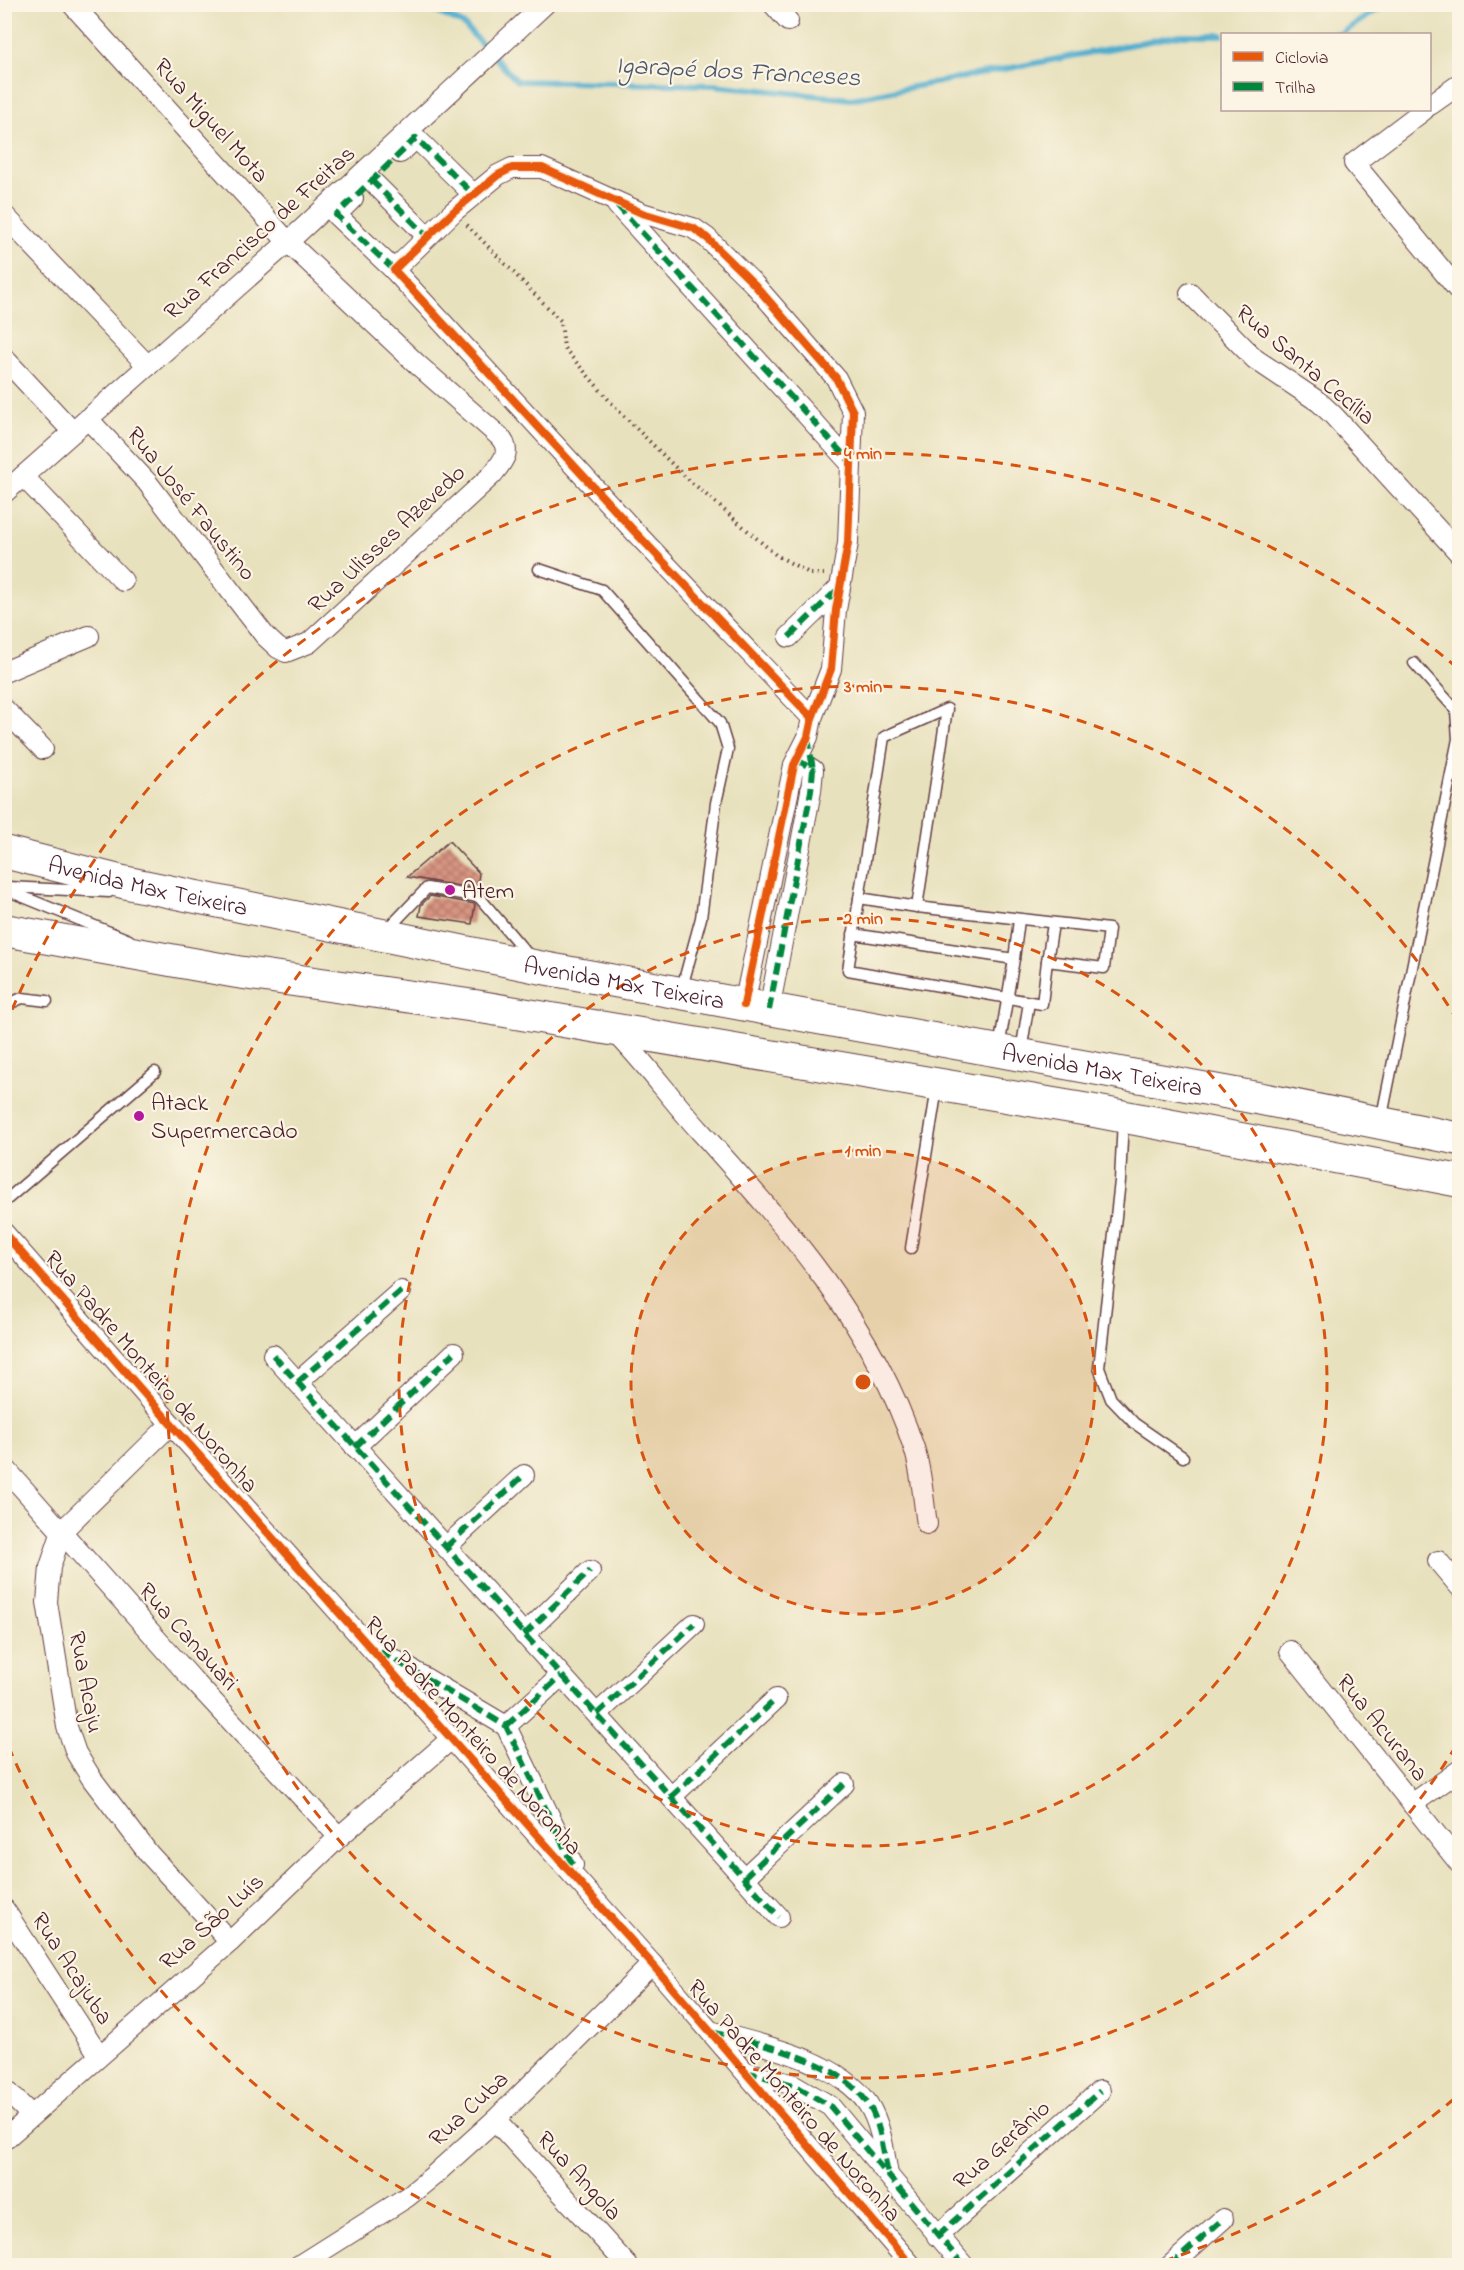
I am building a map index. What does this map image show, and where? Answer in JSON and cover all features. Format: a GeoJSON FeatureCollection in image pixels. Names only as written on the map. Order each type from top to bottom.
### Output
{"type":"FeatureCollection","features":[{"type":"Feature","properties":{"kind":"main road","name":"Avenida Max Teixeira"},"geometry":{"type":"LineString","coordinates":[[4,852],[188,896],[538,967],[1257,1098],[1460,1139]]}},
{"type":"Feature","properties":{"kind":"main road","name":"Avenida Max Teixeira"},"geometry":{"type":"LineString","coordinates":[[4,930],[190,964],[475,1005],[1124,1116],[1460,1181]]}},
{"type":"Feature","properties":{"kind":"street","name":"Rua Miguel Mota"},"geometry":{"type":"LineString","coordinates":[[72,4],[288,242],[474,416]]}},
{"type":"Feature","properties":{"kind":"street","name":"Rua Francisco de Freitas"},"geometry":{"type":"LineString","coordinates":[[4,493],[288,242],[545,4]]}},
{"type":"Feature","properties":{"kind":"street"},"geometry":{"type":"LineString","coordinates":[[774,4],[788,21]]}},
{"type":"Feature","properties":{"kind":"street"},"geometry":{"type":"LineString","coordinates":[[1431,104],[1460,84]]}},
{"type":"Feature","properties":{"kind":"street"},"geometry":{"type":"LineString","coordinates":[[1423,111],[1354,164],[1460,292]]}},
{"type":"Feature","properties":{"kind":"street"},"geometry":{"type":"LineString","coordinates":[[473,194],[416,138],[336,215],[394,270],[810,728]]}},
{"type":"Feature","properties":{"kind":"street"},"geometry":{"type":"LineString","coordinates":[[394,270],[453,212],[498,175],[512,168],[526,166],[542,168],[642,213],[693,228],[726,254],[778,310],[830,370],[847,397],[853,420],[848,543],[840,581],[831,669],[810,728],[757,1008]]}},
{"type":"Feature","properties":{"kind":"street"},"geometry":{"type":"LineString","coordinates":[[371,180],[427,236]]}},
{"type":"Feature","properties":{"kind":"street"},"geometry":{"type":"LineString","coordinates":[[613,201],[851,464]]}},
{"type":"Feature","properties":{"kind":"street"},"geometry":{"type":"LineString","coordinates":[[4,215],[148,366]]}},
{"type":"Feature","properties":{"kind":"street","name":"Rua Santa Cecília"},"geometry":{"type":"LineString","coordinates":[[1190,293],[1255,359],[1319,402],[1333,415],[1460,554]]}},
{"type":"Feature","properties":{"kind":"street"},"geometry":{"type":"LineString","coordinates":[[4,357],[73,432]]}},
{"type":"Feature","properties":{"kind":"street","name":"Rua Ulisses Azevedo"},"geometry":{"type":"LineString","coordinates":[[254,620],[278,648],[286,652],[309,643],[492,475],[504,459],[505,443],[474,416]]}},
{"type":"Feature","properties":{"kind":"street","name":"Rua José Faustino"},"geometry":{"type":"LineString","coordinates":[[88,419],[147,482],[254,620]]}},
{"type":"Feature","properties":{"kind":"street"},"geometry":{"type":"LineString","coordinates":[[23,476],[123,581]]}},
{"type":"Feature","properties":{"kind":"street"},"geometry":{"type":"LineString","coordinates":[[789,637],[840,581]]}},
{"type":"Feature","properties":{"kind":"street"},"geometry":{"type":"LineString","coordinates":[[4,672],[89,636]]}},
{"type":"Feature","properties":{"kind":"street"},"geometry":{"type":"LineString","coordinates":[[4,710],[43,749]]}},
{"type":"Feature","properties":{"kind":"street"},"geometry":{"type":"LineString","coordinates":[[612,1029],[639,1057],[686,1115],[814,1262],[854,1320],[891,1392],[915,1450],[927,1524]]}},
{"type":"Feature","properties":{"kind":"street","name":"Rua Padre Monteiro de Noronha"},"geometry":{"type":"LineString","coordinates":[[4,1233],[652,1964],[912,2265]]}},
{"type":"Feature","properties":{"kind":"street"},"geometry":{"type":"LineString","coordinates":[[298,1382],[401,1291]]}},
{"type":"Feature","properties":{"kind":"street"},"geometry":{"type":"LineString","coordinates":[[355,1446],[454,1353]]}},
{"type":"Feature","properties":{"kind":"street"},"geometry":{"type":"LineString","coordinates":[[273,1355],[779,1917]]}},
{"type":"Feature","properties":{"kind":"street","name":"Rua Acaju"},"geometry":{"type":"LineString","coordinates":[[171,1424],[62,1531],[50,1567],[47,1602],[67,1727],[76,1753],[92,1779],[149,1854],[230,1942]]}},
{"type":"Feature","properties":{"kind":"street","name":"Rua Canauari"},"geometry":{"type":"LineString","coordinates":[[4,1467],[192,1679],[339,1837]]}},
{"type":"Feature","properties":{"kind":"street"},"geometry":{"type":"LineString","coordinates":[[446,1547],[524,1475]]}},
{"type":"Feature","properties":{"kind":"street"},"geometry":{"type":"LineString","coordinates":[[1438,1561],[1460,1587]]}},
{"type":"Feature","properties":{"kind":"street"},"geometry":{"type":"LineString","coordinates":[[524,1635],[590,1571]]}},
{"type":"Feature","properties":{"kind":"street"},"geometry":{"type":"LineString","coordinates":[[597,1714],[694,1624]]}},
{"type":"Feature","properties":{"kind":"street"},"geometry":{"type":"LineString","coordinates":[[365,1642],[506,1726],[583,1886]]}},
{"type":"Feature","properties":{"kind":"street","name":"Rua Acurana"},"geometry":{"type":"LineString","coordinates":[[1290,1651],[1460,1864]]}},
{"type":"Feature","properties":{"kind":"street"},"geometry":{"type":"LineString","coordinates":[[506,1726],[561,1676]]}},
{"type":"Feature","properties":{"kind":"street"},"geometry":{"type":"LineString","coordinates":[[671,1797],[776,1699]]}},
{"type":"Feature","properties":{"kind":"street","name":"Rua São Luís"},"geometry":{"type":"LineString","coordinates":[[4,2140],[230,1942],[339,1837],[451,1738]]}},
{"type":"Feature","properties":{"kind":"street"},"geometry":{"type":"LineString","coordinates":[[1412,1804],[1460,1770]]}},
{"type":"Feature","properties":{"kind":"street"},"geometry":{"type":"LineString","coordinates":[[744,1878],[844,1784]]}},
{"type":"Feature","properties":{"kind":"street","name":"Rua Acajuba"},"geometry":{"type":"LineString","coordinates":[[4,1909],[99,2055]]}},
{"type":"Feature","properties":{"kind":"street","name":"Rua Cuba"},"geometry":{"type":"LineString","coordinates":[[298,2265],[326,2259],[407,2197],[495,2120],[652,1964]]}},
{"type":"Feature","properties":{"kind":"street"},"geometry":{"type":"LineString","coordinates":[[710,2031],[801,2058],[827,2070],[852,2086],[867,2103],[876,2120],[889,2177]]}},
{"type":"Feature","properties":{"kind":"street"},"geometry":{"type":"LineString","coordinates":[[746,2072],[794,2085],[830,2106],[937,2236],[964,2265]]}},
{"type":"Feature","properties":{"kind":"street"},"geometry":{"type":"LineString","coordinates":[[4,2088],[31,2115]]}},
{"type":"Feature","properties":{"kind":"street","name":"Rua Gerânio"},"geometry":{"type":"LineString","coordinates":[[937,2236],[1100,2091]]}},
{"type":"Feature","properties":{"kind":"street","name":"Rua Angola"},"geometry":{"type":"LineString","coordinates":[[495,2120],[628,2265]]}},
{"type":"Feature","properties":{"kind":"street"},"geometry":{"type":"LineString","coordinates":[[1170,2265],[1223,2219]]}},
{"type":"Feature","properties":{"kind":"lane"},"geometry":{"type":"LineString","coordinates":[[539,568],[602,590],[720,723],[728,749],[716,803],[701,918],[680,994]]}},
{"type":"Feature","properties":{"kind":"lane"},"geometry":{"type":"LineString","coordinates":[[1380,1124],[1458,739],[1456,710],[1414,663]]}},
{"type":"Feature","properties":{"kind":"lane"},"geometry":{"type":"LineString","coordinates":[[917,907],[947,709],[884,737],[848,970],[1042,1004],[1053,924]]}},
{"type":"Feature","properties":{"kind":"lane"},"geometry":{"type":"LineString","coordinates":[[4,888],[188,896]]}},
{"type":"Feature","properties":{"kind":"lane"},"geometry":{"type":"LineString","coordinates":[[4,888],[190,964]]}},
{"type":"Feature","properties":{"kind":"lane"},"geometry":{"type":"LineString","coordinates":[[381,936],[427,888],[479,897],[538,967]]}},
{"type":"Feature","properties":{"kind":"lane"},"geometry":{"type":"LineString","coordinates":[[860,898],[1019,920],[1109,929],[1104,968],[1047,961]]}},
{"type":"Feature","properties":{"kind":"lane"},"geometry":{"type":"LineString","coordinates":[[1010,1054],[1008,998],[1019,920]]}},
{"type":"Feature","properties":{"kind":"lane"},"geometry":{"type":"LineString","coordinates":[[853,934],[1014,959]]}},
{"type":"Feature","properties":{"kind":"lane"},"geometry":{"type":"LineString","coordinates":[[4,1006],[22,998],[47,1001]]}},
{"type":"Feature","properties":{"kind":"lane"},"geometry":{"type":"LineString","coordinates":[[1010,1054],[1029,1002]]}},
{"type":"Feature","properties":{"kind":"lane"},"geometry":{"type":"LineString","coordinates":[[4,1202],[155,1072]]}},
{"type":"Feature","properties":{"kind":"lane"},"geometry":{"type":"LineString","coordinates":[[911,1248],[938,1084]]}},
{"type":"Feature","properties":{"kind":"lane"},"geometry":{"type":"LineString","coordinates":[[1124,1116],[1120,1181],[1100,1368],[1111,1399],[1134,1422],[1183,1457]]}},
{"type":"Feature","properties":{"kind":"path"},"geometry":{"type":"LineString","coordinates":[[453,212],[561,321],[564,348],[615,407],[681,473],[776,555],[811,574],[840,581]]}},
{"type":"Feature","properties":{"kind":"building"},"geometry":{"type":"Polygon","coordinates":[[[449,841],[479,873],[477,889],[407,877],[449,841]]]}},
{"type":"Feature","properties":{"kind":"building"},"geometry":{"type":"Polygon","coordinates":[[[430,896],[475,904],[472,924],[419,916],[421,905],[430,896]]]}},
{"type":"Feature","properties":{"kind":"waterway","name":"Igarapé dos Franceses"},"geometry":{"type":"LineString","coordinates":[[420,4],[463,24],[517,81],[714,85],[851,99],[1180,35],[1221,35]]}},
{"type":"Feature","properties":{"kind":"waterway","name":"Igarapé dos Franceses"},"geometry":{"type":"LineString","coordinates":[[1342,33],[1386,4]]}},
{"type":"Feature","properties":{"kind":"marked path"},"geometry":{"type":"LineString","coordinates":[[394,270],[336,215],[416,138],[473,194]]}},
{"type":"Feature","properties":{"kind":"marked path"},"geometry":{"type":"LineString","coordinates":[[371,180],[427,236]]}},
{"type":"Feature","properties":{"kind":"marked path"},"geometry":{"type":"LineString","coordinates":[[617,205],[851,463]]}},
{"type":"Feature","properties":{"kind":"marked path"},"geometry":{"type":"LineString","coordinates":[[789,637],[839,588]]}},
{"type":"Feature","properties":{"kind":"marked path"},"geometry":{"type":"LineString","coordinates":[[808,737],[813,770]]}},
{"type":"Feature","properties":{"kind":"marked path"},"geometry":{"type":"LineString","coordinates":[[769,1010],[811,791],[813,770],[801,762],[794,765]]}},
{"type":"Feature","properties":{"kind":"marked path"},"geometry":{"type":"LineString","coordinates":[[298,1382],[401,1291]]}},
{"type":"Feature","properties":{"kind":"marked path"},"geometry":{"type":"LineString","coordinates":[[355,1447],[454,1353]]}},
{"type":"Feature","properties":{"kind":"marked path"},"geometry":{"type":"LineString","coordinates":[[273,1355],[779,1917]]}},
{"type":"Feature","properties":{"kind":"marked path"},"geometry":{"type":"LineString","coordinates":[[446,1547],[524,1475]]}},
{"type":"Feature","properties":{"kind":"marked path"},"geometry":{"type":"LineString","coordinates":[[524,1635],[590,1571]]}},
{"type":"Feature","properties":{"kind":"marked path"},"geometry":{"type":"LineString","coordinates":[[597,1714],[694,1624]]}},
{"type":"Feature","properties":{"kind":"marked path"},"geometry":{"type":"LineString","coordinates":[[380,1651],[506,1726],[575,1870]]}},
{"type":"Feature","properties":{"kind":"marked path"},"geometry":{"type":"LineString","coordinates":[[506,1726],[561,1676]]}},
{"type":"Feature","properties":{"kind":"marked path"},"geometry":{"type":"LineString","coordinates":[[671,1797],[776,1699]]}},
{"type":"Feature","properties":{"kind":"marked path"},"geometry":{"type":"LineString","coordinates":[[744,1878],[844,1784]]}},
{"type":"Feature","properties":{"kind":"marked path"},"geometry":{"type":"LineString","coordinates":[[712,2032],[797,2056],[838,2075],[855,2088],[868,2104],[876,2120],[888,2174]]}},
{"type":"Feature","properties":{"kind":"marked path"},"geometry":{"type":"LineString","coordinates":[[746,2072],[794,2085],[830,2106],[964,2266]]}},
{"type":"Feature","properties":{"kind":"marked path"},"geometry":{"type":"LineString","coordinates":[[937,2236],[1100,2091]]}},
{"type":"Feature","properties":{"kind":"marked path"},"geometry":{"type":"LineString","coordinates":[[1170,2266],[1223,2219]]}},
{"type":"Feature","properties":{"kind":"cycle path"},"geometry":{"type":"LineString","coordinates":[[744,1005],[794,765],[808,737],[812,718],[831,669],[836,610],[848,543],[853,412],[836,378],[754,284],[707,238],[693,228],[642,213],[542,168],[512,168],[498,175],[453,212],[394,270],[635,532],[812,718]]}},
{"type":"Feature","properties":{"kind":"cycle path"},"geometry":{"type":"LineString","coordinates":[[4,1233],[652,1964],[912,2266]]}},
{"type":"Feature","properties":{"kind":"place","name":"Atem"},"geometry":{"type":"Point","coordinates":[450,890]}},
{"type":"Feature","properties":{"kind":"place","name":"Atack Supermercado"},"geometry":{"type":"Point","coordinates":[139,1116]}}]}
